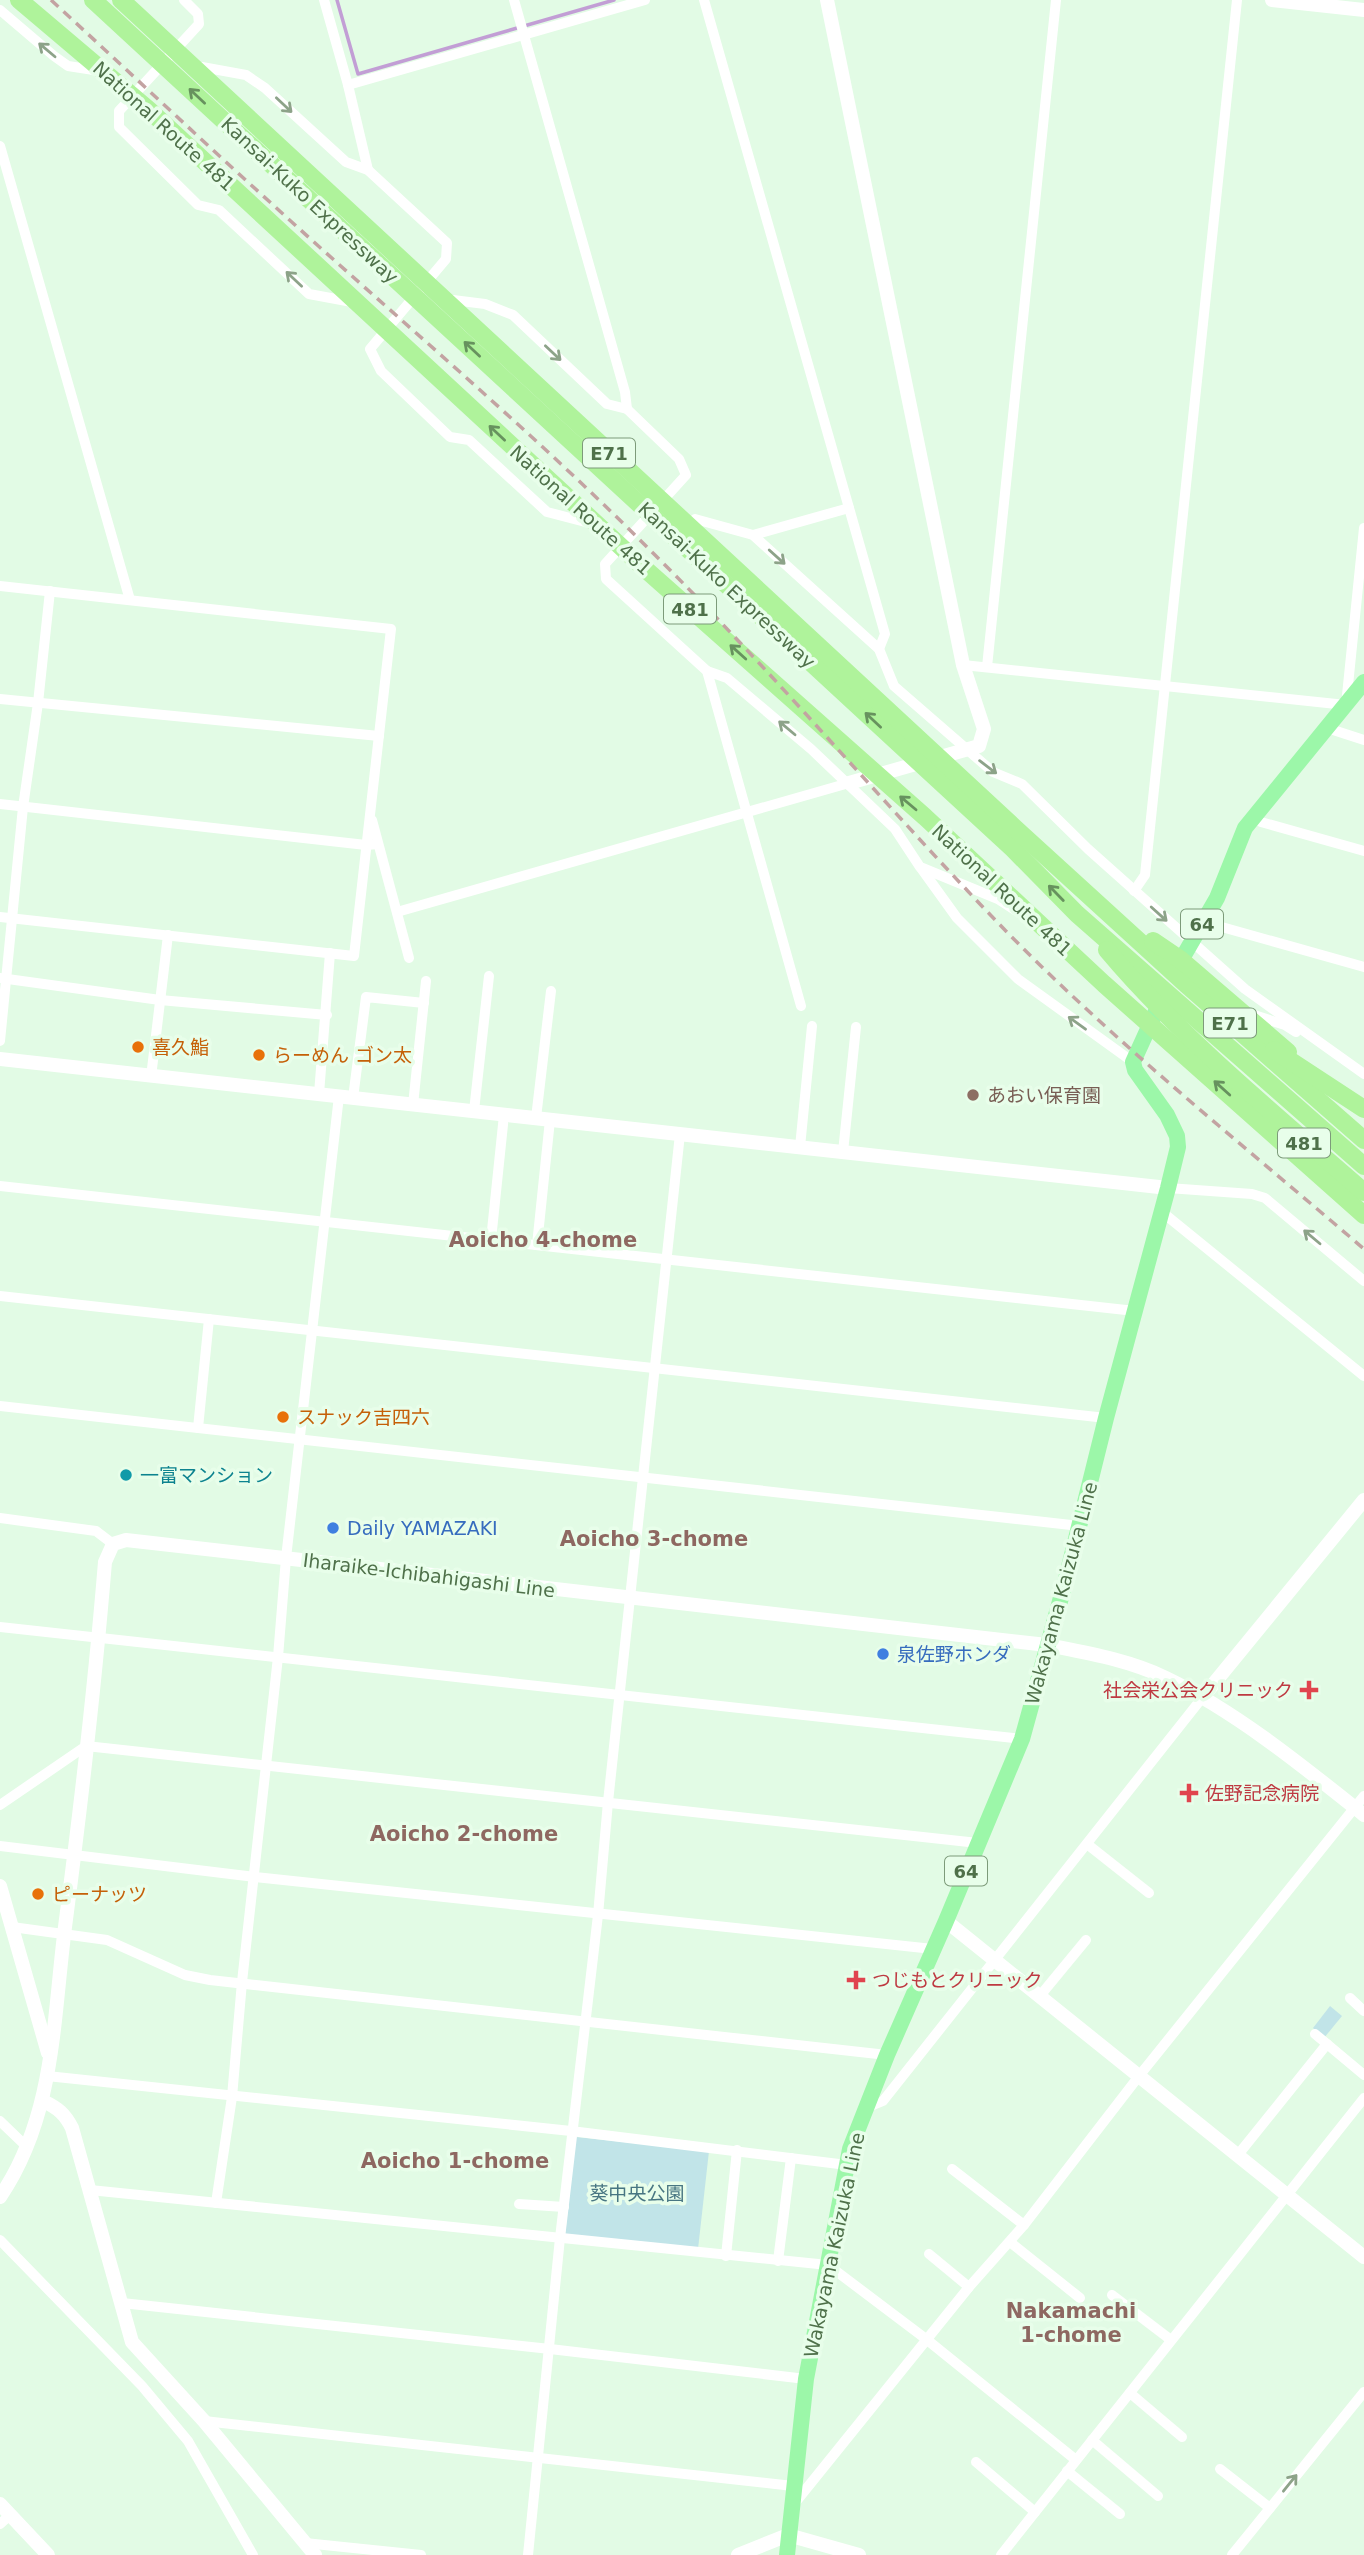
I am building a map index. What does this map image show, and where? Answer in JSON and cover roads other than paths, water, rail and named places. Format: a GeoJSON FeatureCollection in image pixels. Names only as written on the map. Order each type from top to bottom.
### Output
{"type":"FeatureCollection","features":[{"type":"Feature","properties":{"kind":"highway","name":"National Route 481"},"geometry":{"type":"LineString","coordinates":[[19,0],[133,96],[620,546],[925,817],[1048,932],[1364,1215]]}},
{"type":"Feature","properties":{"kind":"highway","name":"Kansai-Kuko Expressway"},"geometry":{"type":"LineString","coordinates":[[93,0],[1013,849],[1077,914],[1364,1166]]}},
{"type":"Feature","properties":{"kind":"highway","name":"Kansai-Kuko Expressway"},"geometry":{"type":"LineString","coordinates":[[121,0],[1098,904],[1364,1140]]}},
{"type":"Feature","properties":{"kind":"highway","name":"481"},"geometry":{"type":"LineString","coordinates":[[134,0],[202,67],[453,300],[958,752],[1177,966],[1364,1132]]}},
{"type":"Feature","properties":{"kind":"highway"},"geometry":{"type":"LineString","coordinates":[[1098,904],[1181,960],[1253,1024],[1364,1114]]}},
{"type":"Feature","properties":{"kind":"highway"},"geometry":{"type":"LineString","coordinates":[[1077,914],[1130,977],[1231,1075],[1364,1192]]}},
{"type":"Feature","properties":{"kind":"highway","name":"481"},"geometry":{"type":"LineString","coordinates":[[1267,1045],[1364,1109]]}},
{"type":"Feature","properties":{"kind":"highway","name":"481"},"geometry":{"type":"LineString","coordinates":[[1242,1106],[1364,1181]]}},
{"type":"Feature","properties":{"kind":"main road","name":"64"},"geometry":{"type":"LineString","coordinates":[[1133,1062],[1177,966],[1204,922],[1245,828],[1364,682]]}},
{"type":"Feature","properties":{"kind":"main road","name":"Wakayama Kaizuka Line"},"geometry":{"type":"LineString","coordinates":[[787,2555],[806,2379],[850,2149],[887,2055],[1022,1738],[1178,1147],[1177,1136],[1167,1115],[1135,1070],[1133,1062]]}},
{"type":"Feature","properties":{"kind":"street"},"geometry":{"type":"LineString","coordinates":[[184,0],[198,13],[199,24],[120,111],[119,127],[198,205],[219,210],[309,293],[356,303]]}},
{"type":"Feature","properties":{"kind":"street"},"geometry":{"type":"LineString","coordinates":[[324,0],[368,170]]}},
{"type":"Feature","properties":{"kind":"street"},"geometry":{"type":"LineString","coordinates":[[514,0],[625,392],[626,408]]}},
{"type":"Feature","properties":{"kind":"street"},"geometry":{"type":"LineString","coordinates":[[348,85],[645,0]]}},
{"type":"Feature","properties":{"kind":"street"},"geometry":{"type":"LineString","coordinates":[[704,0],[885,634],[879,649]]}},
{"type":"Feature","properties":{"kind":"street"},"geometry":{"type":"LineString","coordinates":[[397,912],[979,746],[984,729],[963,665],[827,0]]}},
{"type":"Feature","properties":{"kind":"street"},"geometry":{"type":"LineString","coordinates":[[987,667],[1056,0]]}},
{"type":"Feature","properties":{"kind":"street"},"geometry":{"type":"LineString","coordinates":[[1134,891],[1145,875],[1237,0]]}},
{"type":"Feature","properties":{"kind":"street"},"geometry":{"type":"LineString","coordinates":[[1272,0],[1364,10]]}},
{"type":"Feature","properties":{"kind":"street"},"geometry":{"type":"LineString","coordinates":[[0,10],[68,66],[104,72]]}},
{"type":"Feature","properties":{"kind":"street"},"geometry":{"type":"LineString","coordinates":[[202,67],[246,75],[265,88],[346,162],[368,170],[447,243],[446,258],[370,349],[381,371],[450,437],[469,440],[547,512],[597,525]]}},
{"type":"Feature","properties":{"kind":"street"},"geometry":{"type":"LineString","coordinates":[[0,146],[130,600]]}},
{"type":"Feature","properties":{"kind":"street"},"geometry":{"type":"LineString","coordinates":[[453,300],[485,304],[513,315],[607,404],[626,408],[679,459],[686,475],[605,564],[606,579],[707,671],[727,678],[849,783],[895,829],[957,918],[1018,979],[1133,1062]]}},
{"type":"Feature","properties":{"kind":"street"},"geometry":{"type":"LineString","coordinates":[[754,535],[849,508]]}},
{"type":"Feature","properties":{"kind":"street"},"geometry":{"type":"LineString","coordinates":[[695,519],[754,535],[879,649],[894,686],[958,752],[993,772],[1022,784],[1088,849],[1245,989],[1364,1075]]}},
{"type":"Feature","properties":{"kind":"street"},"geometry":{"type":"LineString","coordinates":[[963,665],[1346,705],[1364,528]]}},
{"type":"Feature","properties":{"kind":"street"},"geometry":{"type":"LineString","coordinates":[[0,586],[391,629],[354,956],[0,917]]}},
{"type":"Feature","properties":{"kind":"street"},"geometry":{"type":"LineString","coordinates":[[0,1041],[3,979],[13,918],[23,807],[50,591]]}},
{"type":"Feature","properties":{"kind":"street"},"geometry":{"type":"LineString","coordinates":[[707,671],[801,1006]]}},
{"type":"Feature","properties":{"kind":"street"},"geometry":{"type":"LineString","coordinates":[[0,699],[379,736]]}},
{"type":"Feature","properties":{"kind":"street"},"geometry":{"type":"LineString","coordinates":[[1327,728],[1364,740]]}},
{"type":"Feature","properties":{"kind":"street"},"geometry":{"type":"LineString","coordinates":[[0,804],[366,845],[378,844]]}},
{"type":"Feature","properties":{"kind":"street"},"geometry":{"type":"LineString","coordinates":[[370,812],[409,958]]}},
{"type":"Feature","properties":{"kind":"street"},"geometry":{"type":"LineString","coordinates":[[1254,817],[1261,822],[1364,851]]}},
{"type":"Feature","properties":{"kind":"street"},"geometry":{"type":"LineString","coordinates":[[920,867],[998,899],[1048,932]]}},
{"type":"Feature","properties":{"kind":"street"},"geometry":{"type":"LineString","coordinates":[[1204,922],[1364,967]]}},
{"type":"Feature","properties":{"kind":"street"},"geometry":{"type":"LineString","coordinates":[[151,1077],[168,935]]}},
{"type":"Feature","properties":{"kind":"street"},"geometry":{"type":"LineString","coordinates":[[319,1094],[330,953]]}},
{"type":"Feature","properties":{"kind":"street"},"geometry":{"type":"LineString","coordinates":[[474,1111],[489,976]]}},
{"type":"Feature","properties":{"kind":"street"},"geometry":{"type":"LineString","coordinates":[[3,979],[160,1000],[327,1015]]}},
{"type":"Feature","properties":{"kind":"street"},"geometry":{"type":"LineString","coordinates":[[413,1105],[426,982]]}},
{"type":"Feature","properties":{"kind":"street"},"geometry":{"type":"LineString","coordinates":[[537,1245],[551,991]]}},
{"type":"Feature","properties":{"kind":"street"},"geometry":{"type":"LineString","coordinates":[[216,2203],[232,2097],[286,1558],[325,1222],[346,1097],[366,997],[424,1003]]}},
{"type":"Feature","properties":{"kind":"street"},"geometry":{"type":"LineString","coordinates":[[1218,1003],[1285,1026],[1364,1075]]}},
{"type":"Feature","properties":{"kind":"street"},"geometry":{"type":"LineString","coordinates":[[800,1147],[812,1026]]}},
{"type":"Feature","properties":{"kind":"street"},"geometry":{"type":"LineString","coordinates":[[843,1152],[856,1027]]}},
{"type":"Feature","properties":{"kind":"street"},"geometry":{"type":"LineString","coordinates":[[0,1059],[1168,1188],[1252,1194],[1265,1198],[1364,1281]]}},
{"type":"Feature","properties":{"kind":"street"},"geometry":{"type":"LineString","coordinates":[[491,1240],[504,1115]]}},
{"type":"Feature","properties":{"kind":"street"},"geometry":{"type":"LineString","coordinates":[[528,2555],[571,2131],[598,1915],[680,1135]]}},
{"type":"Feature","properties":{"kind":"street"},"geometry":{"type":"LineString","coordinates":[[0,1186],[1135,1311]]}},
{"type":"Feature","properties":{"kind":"street"},"geometry":{"type":"LineString","coordinates":[[1162,1212],[1364,1376]]}},
{"type":"Feature","properties":{"kind":"street"},"geometry":{"type":"LineString","coordinates":[[0,1296],[1106,1418]]}},
{"type":"Feature","properties":{"kind":"street"},"geometry":{"type":"LineString","coordinates":[[198,1428],[209,1320]]}},
{"type":"Feature","properties":{"kind":"street"},"geometry":{"type":"LineString","coordinates":[[0,1406],[1080,1526]]}},
{"type":"Feature","properties":{"kind":"street"},"geometry":{"type":"LineString","coordinates":[[865,2108],[883,2101],[1202,1698],[1364,1500]]}},
{"type":"Feature","properties":{"kind":"street"},"geometry":{"type":"LineString","coordinates":[[0,1518],[96,1531],[113,1544],[105,1562],[99,1638],[43,2101],[22,2161],[0,2197]]}},
{"type":"Feature","properties":{"kind":"street","name":"Iharaike-Ichibahigashi Line"},"geometry":{"type":"LineString","coordinates":[[113,1544],[125,1540],[1047,1645],[1126,1663],[1165,1677],[1242,1723],[1361,1806]]}},
{"type":"Feature","properties":{"kind":"street"},"geometry":{"type":"LineString","coordinates":[[0,1627],[1022,1738]]}},
{"type":"Feature","properties":{"kind":"street"},"geometry":{"type":"LineString","coordinates":[[0,1805],[86,1746],[978,1843]]}},
{"type":"Feature","properties":{"kind":"street"},"geometry":{"type":"LineString","coordinates":[[790,2508],[926,2339],[1024,2225],[1139,2076],[1361,1806]]}},
{"type":"Feature","properties":{"kind":"street"},"geometry":{"type":"LineString","coordinates":[[1087,1844],[1149,1894]]}},
{"type":"Feature","properties":{"kind":"street"},"geometry":{"type":"LineString","coordinates":[[0,1846],[598,1915],[933,1949]]}},
{"type":"Feature","properties":{"kind":"street"},"geometry":{"type":"LineString","coordinates":[[0,1886],[50,2059]]}},
{"type":"Feature","properties":{"kind":"street"},"geometry":{"type":"LineString","coordinates":[[946,1921],[1364,2257]]}},
{"type":"Feature","properties":{"kind":"street"},"geometry":{"type":"LineString","coordinates":[[12,1927],[107,1940],[185,1975],[210,1980],[887,2055]]}},
{"type":"Feature","properties":{"kind":"street"},"geometry":{"type":"LineString","coordinates":[[1039,1997],[1086,1940]]}},
{"type":"Feature","properties":{"kind":"street"},"geometry":{"type":"LineString","coordinates":[[1350,1998],[1364,2011]]}},
{"type":"Feature","properties":{"kind":"street"},"geometry":{"type":"LineString","coordinates":[[1315,2034],[1364,2075]]}},
{"type":"Feature","properties":{"kind":"street"},"geometry":{"type":"LineString","coordinates":[[1237,2156],[1327,2044]]}},
{"type":"Feature","properties":{"kind":"street"},"geometry":{"type":"LineString","coordinates":[[47,2076],[571,2131],[847,2165]]}},
{"type":"Feature","properties":{"kind":"street"},"geometry":{"type":"LineString","coordinates":[[1001,2555],[1364,2098]]}},
{"type":"Feature","properties":{"kind":"street"},"geometry":{"type":"LineString","coordinates":[[43,2101],[57,2107],[66,2116],[90,2190],[132,2342],[204,2421],[315,2555]]}},
{"type":"Feature","properties":{"kind":"street"},"geometry":{"type":"LineString","coordinates":[[0,2121],[27,2147]]}},
{"type":"Feature","properties":{"kind":"street"},"geometry":{"type":"LineString","coordinates":[[726,2256],[737,2150]]}},
{"type":"Feature","properties":{"kind":"street"},"geometry":{"type":"LineString","coordinates":[[778,2261],[791,2158]]}},
{"type":"Feature","properties":{"kind":"street"},"geometry":{"type":"LineString","coordinates":[[952,2169],[1024,2225]]}},
{"type":"Feature","properties":{"kind":"street"},"geometry":{"type":"LineString","coordinates":[[90,2190],[828,2265],[926,2339],[1076,2460]]}},
{"type":"Feature","properties":{"kind":"street"},"geometry":{"type":"LineString","coordinates":[[519,2204],[564,2207]]}},
{"type":"Feature","properties":{"kind":"street"},"geometry":{"type":"LineString","coordinates":[[0,2240],[142,2386],[188,2441],[253,2555]]}},
{"type":"Feature","properties":{"kind":"street"},"geometry":{"type":"LineString","coordinates":[[1010,2242],[1080,2298]]}},
{"type":"Feature","properties":{"kind":"street"},"geometry":{"type":"LineString","coordinates":[[929,2254],[969,2287]]}},
{"type":"Feature","properties":{"kind":"street"},"geometry":{"type":"LineString","coordinates":[[1112,2295],[1171,2340]]}},
{"type":"Feature","properties":{"kind":"street"},"geometry":{"type":"LineString","coordinates":[[122,2303],[806,2379]]}},
{"type":"Feature","properties":{"kind":"street"},"geometry":{"type":"LineString","coordinates":[[1232,2555],[1364,2392]]}},
{"type":"Feature","properties":{"kind":"street"},"geometry":{"type":"LineString","coordinates":[[1129,2393],[1182,2437]]}},
{"type":"Feature","properties":{"kind":"street"},"geometry":{"type":"LineString","coordinates":[[204,2421],[793,2486]]}},
{"type":"Feature","properties":{"kind":"street"},"geometry":{"type":"LineString","coordinates":[[1092,2440],[1158,2496]]}},
{"type":"Feature","properties":{"kind":"street"},"geometry":{"type":"LineString","coordinates":[[976,2462],[1035,2512]]}},
{"type":"Feature","properties":{"kind":"street"},"geometry":{"type":"LineString","coordinates":[[1220,2469],[1270,2508]]}},
{"type":"Feature","properties":{"kind":"street"},"geometry":{"type":"LineString","coordinates":[[1067,2471],[1120,2514]]}},
{"type":"Feature","properties":{"kind":"street"},"geometry":{"type":"LineString","coordinates":[[3,2515],[48,2555]]}},
{"type":"Feature","properties":{"kind":"street"},"geometry":{"type":"LineString","coordinates":[[738,2555],[788,2535],[859,2555]]}},
{"type":"Feature","properties":{"kind":"street"},"geometry":{"type":"LineString","coordinates":[[305,2543],[421,2555]]}},
{"type":"Feature","properties":{"kind":"waterway"},"geometry":{"type":"LineString","coordinates":[[337,0],[358,74],[614,0]]}},
{"type":"Feature","properties":{"kind":"railway"},"geometry":{"type":"LineString","coordinates":[[51,0],[244,179],[609,509],[700,600],[959,882],[1046,971],[1180,1092],[1364,1249]]}},
{"type":"Feature","properties":{"kind":"place","name":"喜久鮨"},"geometry":{"type":"Point","coordinates":[138,1047]}},
{"type":"Feature","properties":{"kind":"place","name":"らーめん ゴン太"},"geometry":{"type":"Point","coordinates":[259,1055]}},
{"type":"Feature","properties":{"kind":"place","name":"あおい保育園"},"geometry":{"type":"Point","coordinates":[973,1095]}},
{"type":"Feature","properties":{"kind":"place","name":"スナック吉四六"},"geometry":{"type":"Point","coordinates":[283,1417]}},
{"type":"Feature","properties":{"kind":"place","name":"一富マンション"},"geometry":{"type":"Point","coordinates":[126,1475]}},
{"type":"Feature","properties":{"kind":"place","name":"Daily YAMAZAKI"},"geometry":{"type":"Point","coordinates":[333,1528]}},
{"type":"Feature","properties":{"kind":"place","name":"泉佐野ホンダ"},"geometry":{"type":"Point","coordinates":[883,1654]}},
{"type":"Feature","properties":{"kind":"place","name":"社会栄公会クリニック"},"geometry":{"type":"Point","coordinates":[1309,1690]}},
{"type":"Feature","properties":{"kind":"place","name":"佐野記念病院"},"geometry":{"type":"Point","coordinates":[1189,1793]}},
{"type":"Feature","properties":{"kind":"place","name":"ピーナッツ"},"geometry":{"type":"Point","coordinates":[38,1894]}},
{"type":"Feature","properties":{"kind":"place","name":"つじもとクリニック"},"geometry":{"type":"Point","coordinates":[856,1980]}},
{"type":"Feature","properties":{"kind":"district","name":"Aoicho 4-chome"},"geometry":{"type":"Point","coordinates":[543,1240]}},
{"type":"Feature","properties":{"kind":"district","name":"Aoicho 3-chome"},"geometry":{"type":"Point","coordinates":[654,1539]}},
{"type":"Feature","properties":{"kind":"district","name":"Aoicho 2-chome"},"geometry":{"type":"Point","coordinates":[464,1834]}},
{"type":"Feature","properties":{"kind":"district","name":"Aoicho 1-chome"},"geometry":{"type":"Point","coordinates":[455,2161]}},
{"type":"Feature","properties":{"kind":"district","name":"Nakamachi 1-chome"},"geometry":{"type":"Point","coordinates":[1071,2323]}},
{"type":"Feature","properties":{"kind":"park label","name":"葵中央公園"},"geometry":{"type":"Point","coordinates":[637,2193]}}]}
